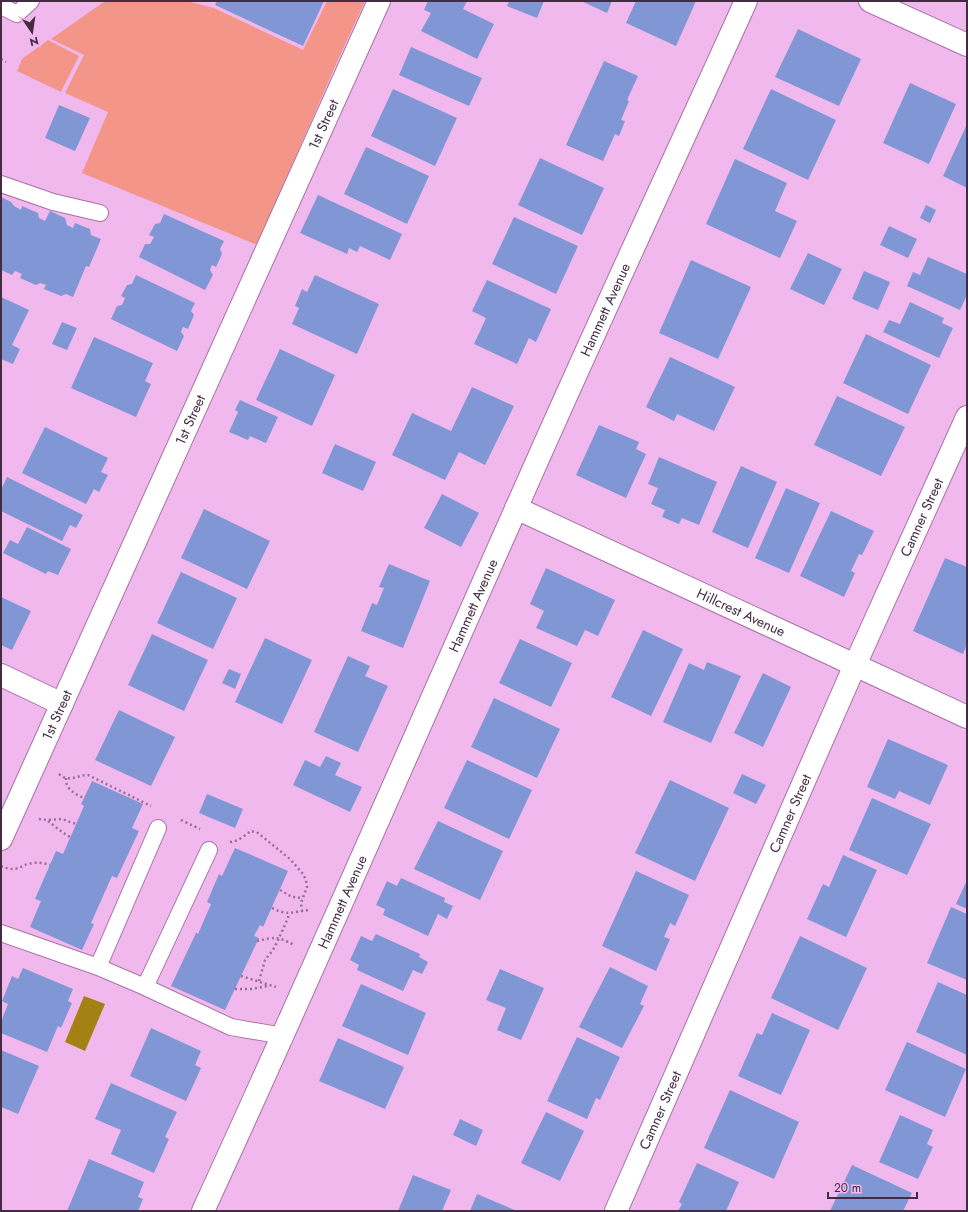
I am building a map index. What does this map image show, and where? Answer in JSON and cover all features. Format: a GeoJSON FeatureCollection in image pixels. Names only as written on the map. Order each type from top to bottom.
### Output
{"type":"FeatureCollection","features":[{"type":"Feature","properties":{"kind":"street","name":"1st Street"},"geometry":{"type":"LineString","coordinates":[[1,839],[379,1]]}},
{"type":"Feature","properties":{"kind":"street","name":"Hammett Avenue"},"geometry":{"type":"LineString","coordinates":[[203,1211],[336,917],[516,508],[746,1]]}},
{"type":"Feature","properties":{"kind":"street"},"geometry":{"type":"LineString","coordinates":[[870,1],[967,45]]}},
{"type":"Feature","properties":{"kind":"street","name":"Camner Street"},"geometry":{"type":"LineString","coordinates":[[616,1211],[855,665],[967,417]]}},
{"type":"Feature","properties":{"kind":"street","name":"Hillcrest Avenue"},"geometry":{"type":"LineString","coordinates":[[516,508],[967,717]]}},
{"type":"Feature","properties":{"kind":"street"},"geometry":{"type":"LineString","coordinates":[[1,675],[62,704]]}},
{"type":"Feature","properties":{"kind":"lane"},"geometry":{"type":"LineString","coordinates":[[1,6],[17,14],[31,1]]}},
{"type":"Feature","properties":{"kind":"lane"},"geometry":{"type":"LineString","coordinates":[[1,184],[53,202],[100,213]]}},
{"type":"Feature","properties":{"kind":"lane"},"geometry":{"type":"LineString","coordinates":[[98,967],[158,828]]}},
{"type":"Feature","properties":{"kind":"lane"},"geometry":{"type":"LineString","coordinates":[[145,987],[209,850]]}},
{"type":"Feature","properties":{"kind":"lane"},"geometry":{"type":"LineString","coordinates":[[1,933],[98,967],[231,1027],[283,1036]]}},
{"type":"Feature","properties":{"kind":"path"},"geometry":{"type":"LineString","coordinates":[[1,59],[6,62]]}},
{"type":"Feature","properties":{"kind":"path"},"geometry":{"type":"LineString","coordinates":[[40,752],[57,772],[66,778],[88,775],[151,806]]}},
{"type":"Feature","properties":{"kind":"path"},"geometry":{"type":"LineString","coordinates":[[66,778],[65,783],[74,794],[84,798]]}},
{"type":"Feature","properties":{"kind":"path"},"geometry":{"type":"LineString","coordinates":[[13,812],[30,818],[47,820],[62,819],[76,824]]}},
{"type":"Feature","properties":{"kind":"path"},"geometry":{"type":"LineString","coordinates":[[180,819],[201,830]]}},
{"type":"Feature","properties":{"kind":"path"},"geometry":{"type":"LineString","coordinates":[[47,820],[70,837]]}},
{"type":"Feature","properties":{"kind":"path"},"geometry":{"type":"LineString","coordinates":[[226,841],[234,842],[251,831],[262,835],[290,859],[303,874],[308,887],[301,903],[302,911]]}},
{"type":"Feature","properties":{"kind":"path"},"geometry":{"type":"LineString","coordinates":[[1,866],[16,869],[28,864],[40,862],[50,865]]}},
{"type":"Feature","properties":{"kind":"path"},"geometry":{"type":"LineString","coordinates":[[280,890],[292,897],[303,898]]}},
{"type":"Feature","properties":{"kind":"path"},"geometry":{"type":"LineString","coordinates":[[272,908],[281,912],[289,913],[318,909],[336,917]]}},
{"type":"Feature","properties":{"kind":"path"},"geometry":{"type":"LineString","coordinates":[[259,981],[265,960],[273,950],[289,913]]}},
{"type":"Feature","properties":{"kind":"path"},"geometry":{"type":"LineString","coordinates":[[257,941],[279,938],[286,940],[318,957]]}},
{"type":"Feature","properties":{"kind":"path"},"geometry":{"type":"LineString","coordinates":[[241,976],[259,981],[268,986],[302,993]]}},
{"type":"Feature","properties":{"kind":"path"},"geometry":{"type":"LineString","coordinates":[[235,989],[251,989],[268,986]]}},
{"type":"Feature","properties":{"kind":"shaded area"},"geometry":{"type":"Polygon","coordinates":[[[105,1],[187,1],[214,8],[303,50],[327,1],[365,1],[257,245],[82,173],[108,112],[65,93],[84,55],[51,39],[105,1]]]}},
{"type":"Feature","properties":{"kind":"shaded area"},"geometry":{"type":"Polygon","coordinates":[[[48,40],[79,56],[61,92],[17,71],[22,59],[48,40]]]}},
{"type":"Feature","properties":{"kind":"shaded area"},"geometry":{"type":"Polygon","coordinates":[[[84,996],[105,1004],[85,1051],[65,1042],[84,996]]]}},
{"type":"Feature","properties":{"kind":"building"},"geometry":{"type":"Polygon","coordinates":[[[217,1],[324,1],[303,46],[215,5],[217,1]]]}},
{"type":"Feature","properties":{"kind":"building"},"geometry":{"type":"Polygon","coordinates":[[[428,1],[467,1],[463,9],[494,24],[477,59],[421,31],[431,13],[424,10],[428,1]]]}},
{"type":"Feature","properties":{"kind":"building"},"geometry":{"type":"Polygon","coordinates":[[[509,1],[544,1],[537,18],[507,6],[509,1]]]}},
{"type":"Feature","properties":{"kind":"building"},"geometry":{"type":"Polygon","coordinates":[[[581,1],[612,1],[607,13],[581,1]]]}},
{"type":"Feature","properties":{"kind":"building"},"geometry":{"type":"Polygon","coordinates":[[[636,1],[696,1],[676,46],[626,23],[636,1]]]}},
{"type":"Feature","properties":{"kind":"building"},"geometry":{"type":"Polygon","coordinates":[[[798,29],[861,59],[839,106],[775,77],[798,29]]]}},
{"type":"Feature","properties":{"kind":"building"},"geometry":{"type":"Polygon","coordinates":[[[411,47],[482,78],[469,106],[399,75],[411,47]]]}},
{"type":"Feature","properties":{"kind":"building"},"geometry":{"type":"Polygon","coordinates":[[[604,61],[638,76],[627,100],[629,101],[621,120],[625,121],[619,136],[615,134],[603,161],[566,145],[604,61]]]}},
{"type":"Feature","properties":{"kind":"building"},"geometry":{"type":"Polygon","coordinates":[[[910,83],[956,104],[929,164],[883,143],[910,83]]]}},
{"type":"Feature","properties":{"kind":"building"},"geometry":{"type":"Polygon","coordinates":[[[393,89],[457,118],[435,166],[371,136],[393,89]]]}},
{"type":"Feature","properties":{"kind":"building"},"geometry":{"type":"Polygon","coordinates":[[[771,89],[836,120],[808,180],[743,149],[771,89]]]}},
{"type":"Feature","properties":{"kind":"building"},"geometry":{"type":"Polygon","coordinates":[[[59,105],[90,118],[75,151],[45,138],[59,105]]]}},
{"type":"Feature","properties":{"kind":"building"},"geometry":{"type":"Polygon","coordinates":[[[967,124],[967,188],[943,176],[967,124]]]}},
{"type":"Feature","properties":{"kind":"building"},"geometry":{"type":"Polygon","coordinates":[[[366,147],[429,176],[407,224],[344,194],[366,147]]]}},
{"type":"Feature","properties":{"kind":"building"},"geometry":{"type":"Polygon","coordinates":[[[540,158],[604,188],[582,235],[518,205],[540,158]]]}},
{"type":"Feature","properties":{"kind":"building"},"geometry":{"type":"Polygon","coordinates":[[[735,159],[787,183],[775,211],[797,221],[780,258],[706,224],[735,159]]]}},
{"type":"Feature","properties":{"kind":"building"},"geometry":{"type":"Polygon","coordinates":[[[318,195],[402,234],[390,260],[360,246],[357,252],[349,248],[347,254],[300,233],[318,195]]]}},
{"type":"Feature","properties":{"kind":"building"},"geometry":{"type":"Polygon","coordinates":[[[1,197],[11,202],[14,206],[21,210],[22,206],[38,213],[39,218],[45,221],[50,211],[65,218],[67,225],[73,228],[75,223],[90,229],[91,235],[101,239],[89,267],[86,266],[73,297],[66,294],[61,296],[44,289],[46,285],[40,283],[36,285],[20,278],[22,274],[15,271],[12,275],[1,270],[1,197]]]}},
{"type":"Feature","properties":{"kind":"building"},"geometry":{"type":"Polygon","coordinates":[[[926,205],[936,210],[930,223],[920,218],[926,205]]]}},
{"type":"Feature","properties":{"kind":"building"},"geometry":{"type":"Polygon","coordinates":[[[164,214],[224,241],[220,249],[222,254],[216,267],[212,265],[210,270],[213,275],[205,290],[139,257],[145,244],[150,244],[154,237],[149,235],[155,224],[160,223],[164,214]]]}},
{"type":"Feature","properties":{"kind":"building"},"geometry":{"type":"Polygon","coordinates":[[[514,217],[578,246],[556,294],[492,264],[514,217]]]}},
{"type":"Feature","properties":{"kind":"building"},"geometry":{"type":"Polygon","coordinates":[[[889,226],[917,239],[908,258],[880,245],[889,226]]]}},
{"type":"Feature","properties":{"kind":"building"},"geometry":{"type":"Polygon","coordinates":[[[808,253],[842,269],[824,305],[790,289],[808,253]]]}},
{"type":"Feature","properties":{"kind":"building"},"geometry":{"type":"Polygon","coordinates":[[[928,257],[967,274],[967,295],[960,310],[907,286],[913,272],[920,275],[928,257]]]}},
{"type":"Feature","properties":{"kind":"building"},"geometry":{"type":"Polygon","coordinates":[[[691,260],[751,287],[718,359],[659,333],[691,260]]]}},
{"type":"Feature","properties":{"kind":"building"},"geometry":{"type":"Polygon","coordinates":[[[864,271],[890,282],[878,310],[852,299],[864,271]]]}},
{"type":"Feature","properties":{"kind":"building"},"geometry":{"type":"Polygon","coordinates":[[[136,275],[195,303],[191,311],[194,315],[188,329],[183,327],[181,332],[184,336],[177,351],[111,319],[117,306],[122,305],[125,298],[121,296],[127,285],[132,284],[136,275]]]}},
{"type":"Feature","properties":{"kind":"building"},"geometry":{"type":"Polygon","coordinates":[[[315,275],[379,304],[357,354],[292,324],[299,308],[295,306],[302,289],[307,292],[315,275]]]}},
{"type":"Feature","properties":{"kind":"building"},"geometry":{"type":"Polygon","coordinates":[[[487,280],[551,309],[536,342],[529,338],[517,364],[474,344],[486,318],[472,311],[487,280]]]}},
{"type":"Feature","properties":{"kind":"building"},"geometry":{"type":"Polygon","coordinates":[[[1,297],[29,310],[12,345],[20,349],[13,364],[1,359],[1,297]]]}},
{"type":"Feature","properties":{"kind":"building"},"geometry":{"type":"Polygon","coordinates":[[[910,302],[944,318],[942,323],[953,328],[939,358],[883,332],[889,320],[900,324],[910,302]]]}},
{"type":"Feature","properties":{"kind":"building"},"geometry":{"type":"Polygon","coordinates":[[[62,322],[77,328],[67,350],[52,344],[62,322]]]}},
{"type":"Feature","properties":{"kind":"building"},"geometry":{"type":"Polygon","coordinates":[[[866,334],[931,365],[908,414],[843,383],[866,334]]]}},
{"type":"Feature","properties":{"kind":"building"},"geometry":{"type":"Polygon","coordinates":[[[94,337],[153,363],[145,381],[151,384],[136,417],[71,388],[94,337]]]}},
{"type":"Feature","properties":{"kind":"building"},"geometry":{"type":"Polygon","coordinates":[[[280,349],[335,375],[312,426],[256,400],[280,349]]]}},
{"type":"Feature","properties":{"kind":"building"},"geometry":{"type":"Polygon","coordinates":[[[670,357],[735,387],[714,431],[677,414],[674,421],[646,407],[670,357]]]}},
{"type":"Feature","properties":{"kind":"building"},"geometry":{"type":"Polygon","coordinates":[[[472,387],[514,406],[485,465],[459,452],[445,480],[392,455],[412,413],[451,431],[472,387]]]}},
{"type":"Feature","properties":{"kind":"building"},"geometry":{"type":"Polygon","coordinates":[[[837,396],[905,427],[881,476],[814,445],[837,396]]]}},
{"type":"Feature","properties":{"kind":"building"},"geometry":{"type":"Polygon","coordinates":[[[240,400],[278,417],[266,443],[250,436],[248,440],[229,432],[238,412],[235,410],[240,400]]]}},
{"type":"Feature","properties":{"kind":"building"},"geometry":{"type":"Polygon","coordinates":[[[599,425],[639,442],[636,449],[646,454],[626,498],[576,475],[599,425]]]}},
{"type":"Feature","properties":{"kind":"building"},"geometry":{"type":"Polygon","coordinates":[[[45,427],[108,458],[101,472],[108,475],[99,492],[94,489],[86,504],[22,473],[45,427]]]}},
{"type":"Feature","properties":{"kind":"building"},"geometry":{"type":"Polygon","coordinates":[[[335,444],[376,462],[363,491],[322,473],[335,444]]]}},
{"type":"Feature","properties":{"kind":"building"},"geometry":{"type":"Polygon","coordinates":[[[659,457],[717,482],[699,525],[682,518],[679,524],[662,517],[665,510],[651,504],[658,488],[648,484],[659,457]]]}},
{"type":"Feature","properties":{"kind":"building"},"geometry":{"type":"Polygon","coordinates":[[[741,466],[777,482],[748,548],[712,532],[741,466]]]}},
{"type":"Feature","properties":{"kind":"building"},"geometry":{"type":"Polygon","coordinates":[[[7,477],[83,515],[76,528],[70,525],[62,541],[1,511],[1,490],[7,477]]]}},
{"type":"Feature","properties":{"kind":"building"},"geometry":{"type":"Polygon","coordinates":[[[786,488],[820,503],[789,573],[755,558],[786,488]]]}},
{"type":"Feature","properties":{"kind":"building"},"geometry":{"type":"Polygon","coordinates":[[[442,494],[479,513],[461,547],[424,528],[442,494]]]}},
{"type":"Feature","properties":{"kind":"building"},"geometry":{"type":"Polygon","coordinates":[[[204,509],[270,541],[247,589],[181,558],[204,509]]]}},
{"type":"Feature","properties":{"kind":"building"},"geometry":{"type":"Polygon","coordinates":[[[831,511],[874,531],[862,555],[859,554],[851,571],[855,573],[844,597],[800,576],[831,511]]]}},
{"type":"Feature","properties":{"kind":"building"},"geometry":{"type":"Polygon","coordinates":[[[27,527],[71,549],[58,575],[48,571],[46,574],[3,553],[10,540],[18,544],[27,527]]]}},
{"type":"Feature","properties":{"kind":"building"},"geometry":{"type":"Polygon","coordinates":[[[945,558],[967,567],[967,644],[963,654],[913,631],[945,558]]]}},
{"type":"Feature","properties":{"kind":"building"},"geometry":{"type":"Polygon","coordinates":[[[389,564],[430,581],[403,648],[361,631],[372,603],[377,605],[384,588],[379,587],[389,564]]]}},
{"type":"Feature","properties":{"kind":"building"},"geometry":{"type":"Polygon","coordinates":[[[546,568],[615,600],[598,636],[585,630],[577,646],[536,628],[544,611],[530,604],[546,568]]]}},
{"type":"Feature","properties":{"kind":"building"},"geometry":{"type":"Polygon","coordinates":[[[181,572],[237,598],[213,649],[157,623],[181,572]]]}},
{"type":"Feature","properties":{"kind":"building"},"geometry":{"type":"Polygon","coordinates":[[[1,597],[31,611],[12,650],[1,645],[1,597]]]}},
{"type":"Feature","properties":{"kind":"building"},"geometry":{"type":"Polygon","coordinates":[[[643,630],[683,649],[651,716],[611,697],[643,630]]]}},
{"type":"Feature","properties":{"kind":"building"},"geometry":{"type":"Polygon","coordinates":[[[152,634],[208,660],[184,711],[128,685],[152,634]]]}},
{"type":"Feature","properties":{"kind":"building"},"geometry":{"type":"Polygon","coordinates":[[[265,638],[312,660],[282,724],[235,702],[265,638]]]}},
{"type":"Feature","properties":{"kind":"building"},"geometry":{"type":"Polygon","coordinates":[[[520,639],[572,663],[551,707],[499,683],[520,639]]]}},
{"type":"Feature","properties":{"kind":"building"},"geometry":{"type":"Polygon","coordinates":[[[348,656],[370,666],[365,676],[388,686],[358,752],[314,732],[348,656]]]}},
{"type":"Feature","properties":{"kind":"building"},"geometry":{"type":"Polygon","coordinates":[[[707,662],[741,676],[711,743],[663,722],[689,663],[704,670],[707,662]]]}},
{"type":"Feature","properties":{"kind":"building"},"geometry":{"type":"Polygon","coordinates":[[[229,669],[241,674],[235,689],[222,683],[229,669]]]}},
{"type":"Feature","properties":{"kind":"building"},"geometry":{"type":"Polygon","coordinates":[[[763,673],[791,687],[763,747],[734,733],[763,673]]]}},
{"type":"Feature","properties":{"kind":"building"},"geometry":{"type":"Polygon","coordinates":[[[494,698],[560,729],[537,778],[471,747],[494,698]]]}},
{"type":"Feature","properties":{"kind":"building"},"geometry":{"type":"Polygon","coordinates":[[[119,710],[175,737],[151,786],[95,760],[119,710]]]}},
{"type":"Feature","properties":{"kind":"building"},"geometry":{"type":"Polygon","coordinates":[[[888,739],[948,765],[930,805],[899,791],[895,799],[867,787],[888,739]]]}},
{"type":"Feature","properties":{"kind":"building"},"geometry":{"type":"Polygon","coordinates":[[[326,756],[341,763],[335,775],[362,787],[350,812],[293,785],[305,760],[320,767],[326,756]]]}},
{"type":"Feature","properties":{"kind":"building"},"geometry":{"type":"Polygon","coordinates":[[[467,760],[532,790],[509,839],[444,808],[467,760]]]}},
{"type":"Feature","properties":{"kind":"building"},"geometry":{"type":"Polygon","coordinates":[[[742,774],[766,785],[756,804],[733,793],[742,774]]]}},
{"type":"Feature","properties":{"kind":"building"},"geometry":{"type":"Polygon","coordinates":[[[670,780],[729,808],[695,881],[635,853],[670,780]]]}},
{"type":"Feature","properties":{"kind":"building"},"geometry":{"type":"Polygon","coordinates":[[[92,781],[143,804],[132,828],[139,831],[117,878],[112,876],[91,923],[94,924],[82,950],[30,927],[41,901],[35,899],[56,851],[63,854],[84,806],[81,804],[92,781]]]}},
{"type":"Feature","properties":{"kind":"building"},"geometry":{"type":"Polygon","coordinates":[[[207,794],[243,809],[235,828],[199,813],[207,794]]]}},
{"type":"Feature","properties":{"kind":"building"},"geometry":{"type":"Polygon","coordinates":[[[872,798],[931,824],[907,875],[849,850],[872,798]]]}},
{"type":"Feature","properties":{"kind":"building"},"geometry":{"type":"Polygon","coordinates":[[[438,821],[503,851],[480,900],[414,869],[438,821]]]}},
{"type":"Feature","properties":{"kind":"building"},"geometry":{"type":"Polygon","coordinates":[[[235,848],[288,871],[263,927],[260,925],[254,936],[259,938],[225,1010],[171,986],[196,933],[198,934],[211,904],[207,902],[219,874],[222,876],[235,848]]]}},
{"type":"Feature","properties":{"kind":"building"},"geometry":{"type":"Polygon","coordinates":[[[843,855],[877,870],[846,937],[807,919],[823,884],[829,887],[843,855]]]}},
{"type":"Feature","properties":{"kind":"building"},"geometry":{"type":"Polygon","coordinates":[[[636,871],[689,895],[675,926],[670,923],[664,937],[670,939],[656,971],[602,946],[636,871]]]}},
{"type":"Feature","properties":{"kind":"building"},"geometry":{"type":"Polygon","coordinates":[[[401,878],[445,898],[444,902],[453,906],[447,919],[438,914],[428,936],[383,915],[385,909],[376,905],[387,881],[397,886],[401,878]]]}},
{"type":"Feature","properties":{"kind":"building"},"geometry":{"type":"Polygon","coordinates":[[[967,880],[967,909],[956,904],[967,880]]]}},
{"type":"Feature","properties":{"kind":"building"},"geometry":{"type":"Polygon","coordinates":[[[951,907],[967,914],[967,980],[927,963],[951,907]]]}},
{"type":"Feature","properties":{"kind":"building"},"geometry":{"type":"Polygon","coordinates":[[[376,934],[420,954],[419,957],[428,962],[422,974],[413,970],[403,991],[357,970],[359,965],[350,960],[361,936],[372,941],[376,934]]]}},
{"type":"Feature","properties":{"kind":"building"},"geometry":{"type":"Polygon","coordinates":[[[800,936],[867,968],[838,1030],[771,998],[800,936]]]}},
{"type":"Feature","properties":{"kind":"building"},"geometry":{"type":"Polygon","coordinates":[[[610,967],[648,986],[640,1004],[644,1006],[622,1048],[579,1027],[610,967]]]}},
{"type":"Feature","properties":{"kind":"building"},"geometry":{"type":"Polygon","coordinates":[[[23,968],[73,989],[68,1001],[72,1003],[61,1028],[58,1026],[47,1052],[1,1033],[1,1022],[8,1004],[2,1001],[12,976],[18,979],[23,968]]]}},
{"type":"Feature","properties":{"kind":"building"},"geometry":{"type":"Polygon","coordinates":[[[500,969],[544,988],[521,1040],[497,1030],[506,1008],[486,1000],[500,969]]]}},
{"type":"Feature","properties":{"kind":"building"},"geometry":{"type":"Polygon","coordinates":[[[938,982],[967,995],[967,1055],[916,1032],[938,982]]]}},
{"type":"Feature","properties":{"kind":"building"},"geometry":{"type":"Polygon","coordinates":[[[361,984],[426,1013],[408,1055],[342,1026],[361,984]]]}},
{"type":"Feature","properties":{"kind":"building"},"geometry":{"type":"Polygon","coordinates":[[[772,1013],[810,1030],[781,1095],[738,1076],[757,1033],[762,1035],[772,1013]]]}},
{"type":"Feature","properties":{"kind":"building"},"geometry":{"type":"Polygon","coordinates":[[[151,1028],[201,1051],[195,1065],[201,1068],[186,1101],[130,1076],[151,1028]]]}},
{"type":"Feature","properties":{"kind":"building"},"geometry":{"type":"Polygon","coordinates":[[[577,1037],[620,1057],[600,1100],[596,1098],[587,1119],[547,1101],[577,1037]]]}},
{"type":"Feature","properties":{"kind":"building"},"geometry":{"type":"Polygon","coordinates":[[[338,1038],[404,1067],[385,1109],[319,1081],[338,1038]]]}},
{"type":"Feature","properties":{"kind":"building"},"geometry":{"type":"Polygon","coordinates":[[[907,1042],[966,1069],[945,1117],[885,1090],[907,1042]]]}},
{"type":"Feature","properties":{"kind":"building"},"geometry":{"type":"Polygon","coordinates":[[[1,1050],[39,1066],[18,1114],[1,1107],[1,1050]]]}},
{"type":"Feature","properties":{"kind":"building"},"geometry":{"type":"Polygon","coordinates":[[[111,1083],[177,1112],[165,1137],[169,1139],[154,1173],[111,1154],[121,1130],[95,1119],[111,1083]]]}},
{"type":"Feature","properties":{"kind":"building"},"geometry":{"type":"Polygon","coordinates":[[[730,1090],[799,1122],[774,1179],[704,1148],[730,1090]]]}},
{"type":"Feature","properties":{"kind":"building"},"geometry":{"type":"Polygon","coordinates":[[[546,1112],[584,1131],[560,1181],[521,1163],[546,1112]]]}},
{"type":"Feature","properties":{"kind":"building"},"geometry":{"type":"Polygon","coordinates":[[[900,1115],[933,1130],[927,1144],[933,1147],[918,1179],[879,1162],[900,1115]]]}},
{"type":"Feature","properties":{"kind":"building"},"geometry":{"type":"Polygon","coordinates":[[[460,1119],[483,1130],[476,1146],[453,1135],[460,1119]]]}},
{"type":"Feature","properties":{"kind":"building"},"geometry":{"type":"Polygon","coordinates":[[[89,1159],[144,1182],[138,1197],[143,1199],[138,1211],[67,1211],[89,1159]]]}},
{"type":"Feature","properties":{"kind":"building"},"geometry":{"type":"Polygon","coordinates":[[[697,1163],[739,1182],[726,1211],[678,1211],[682,1204],[679,1202],[697,1163]]]}},
{"type":"Feature","properties":{"kind":"building"},"geometry":{"type":"Polygon","coordinates":[[[852,1165],[912,1193],[903,1211],[830,1211],[852,1165]]]}},
{"type":"Feature","properties":{"kind":"building"},"geometry":{"type":"Polygon","coordinates":[[[413,1175],[451,1190],[442,1211],[398,1211],[413,1175]]]}},
{"type":"Feature","properties":{"kind":"building"},"geometry":{"type":"Polygon","coordinates":[[[477,1194],[517,1211],[470,1211],[477,1194]]]}}]}
